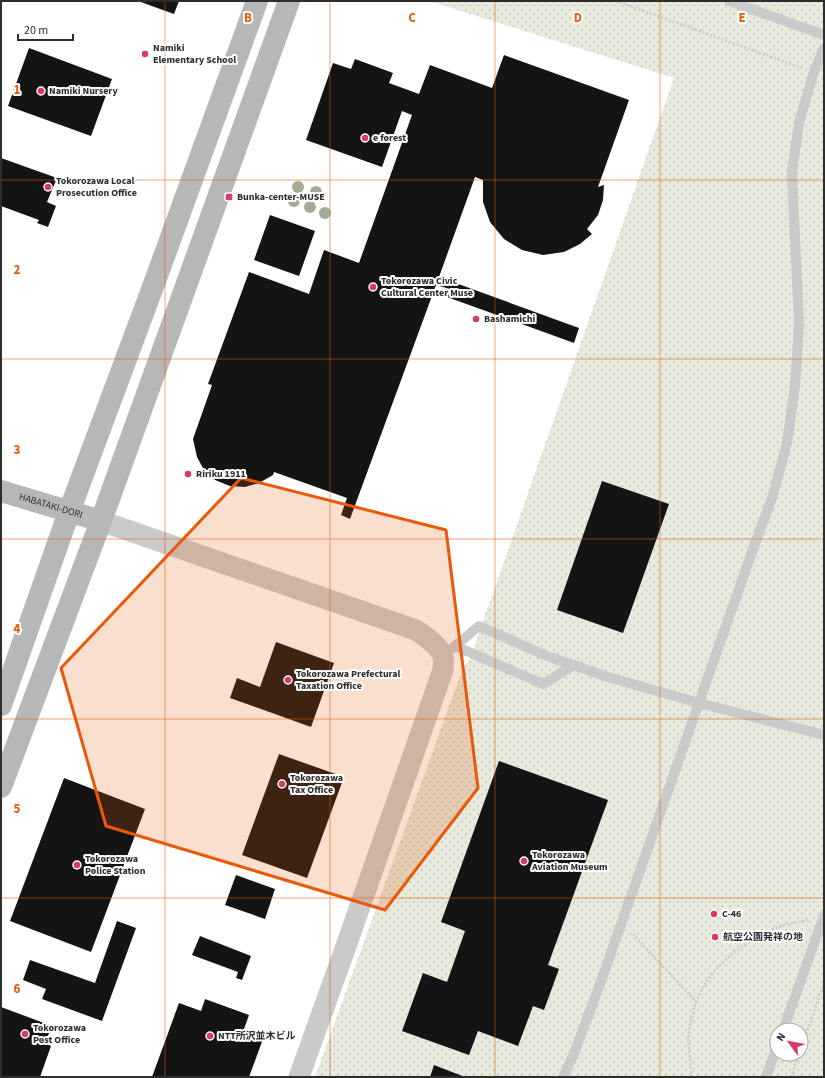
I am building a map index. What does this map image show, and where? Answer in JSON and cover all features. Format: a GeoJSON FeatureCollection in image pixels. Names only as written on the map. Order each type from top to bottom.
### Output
{"type":"FeatureCollection","features":[{"type":"Feature","properties":{"kind":"street"},"geometry":{"type":"LineString","coordinates":[[1,705],[69,512],[257,1]]}},
{"type":"Feature","properties":{"kind":"street"},"geometry":{"type":"LineString","coordinates":[[1,787],[102,521],[289,1]]}},
{"type":"Feature","properties":{"kind":"street","name":"HABATAKI-DORI"},"geometry":{"type":"LineString","coordinates":[[1,491],[102,521]]}},
{"type":"Feature","properties":{"kind":"street"},"geometry":{"type":"LineString","coordinates":[[102,521],[416,630],[428,638],[436,646],[449,651],[348,942],[299,1077]]}},
{"type":"Feature","properties":{"kind":"lane"},"geometry":{"type":"LineString","coordinates":[[729,1],[824,35]]}},
{"type":"Feature","properties":{"kind":"lane"},"geometry":{"type":"LineString","coordinates":[[563,1077],[574,1054],[622,922],[772,498],[787,443],[795,386],[799,324],[792,173],[800,122],[814,72],[824,48]]}},
{"type":"Feature","properties":{"kind":"lane"},"geometry":{"type":"LineString","coordinates":[[449,651],[480,626],[547,656],[608,677],[699,703],[824,735]]}},
{"type":"Feature","properties":{"kind":"lane"},"geometry":{"type":"LineString","coordinates":[[449,651],[543,684],[574,665]]}},
{"type":"Feature","properties":{"kind":"lane"},"geometry":{"type":"LineString","coordinates":[[786,1022],[824,917]]}},
{"type":"Feature","properties":{"kind":"lane"},"geometry":{"type":"LineString","coordinates":[[766,1077],[772,1062]]}},
{"type":"Feature","properties":{"kind":"path"},"geometry":{"type":"LineString","coordinates":[[616,1],[814,72]]}},
{"type":"Feature","properties":{"kind":"path"},"geometry":{"type":"LineString","coordinates":[[692,1077],[688,1038],[691,1019],[696,1002],[708,980],[724,960],[764,934],[784,925],[824,917]]}},
{"type":"Feature","properties":{"kind":"path"},"geometry":{"type":"LineString","coordinates":[[622,922],[696,1002]]}},
{"type":"Feature","properties":{"kind":"path"},"geometry":{"type":"LineString","coordinates":[[809,1026],[824,983]]}},
{"type":"Feature","properties":{"kind":"path"},"geometry":{"type":"LineString","coordinates":[[791,1077],[796,1062]]}},
{"type":"Feature","properties":{"kind":"highlighted area"},"geometry":{"type":"Polygon","coordinates":[[[241,478],[446,530],[478,788],[385,910],[106,826],[61,668],[241,478]]]}},
{"type":"Feature","properties":{"kind":"shaded area"},"geometry":{"type":"Polygon","coordinates":[[[429,1],[824,1],[824,1077],[315,1077],[463,668],[469,661],[674,78],[429,1]]]}},
{"type":"Feature","properties":{"kind":"building"},"geometry":{"type":"Polygon","coordinates":[[[138,1],[179,1],[174,14],[138,1]]]}},
{"type":"Feature","properties":{"kind":"building"},"geometry":{"type":"Polygon","coordinates":[[[29,48],[112,79],[91,136],[8,106],[29,48]]]}},
{"type":"Feature","properties":{"kind":"building","name":"Tokorozawa Civic Cultural Center Muse"},"geometry":{"type":"Polygon","coordinates":[[[504,55],[629,100],[598,187],[604,185],[603,200],[598,215],[587,229],[592,234],[580,244],[564,252],[543,255],[522,250],[504,239],[490,222],[483,202],[483,180],[475,177],[439,277],[579,328],[574,343],[447,297],[450,289],[436,285],[350,519],[341,515],[347,498],[274,472],[273,475],[259,483],[245,487],[230,486],[215,480],[204,470],[197,457],[193,439],[212,385],[208,384],[249,272],[309,294],[324,250],[359,263],[412,115],[402,111],[382,167],[306,140],[333,63],[351,69],[355,59],[393,73],[389,83],[419,94],[430,65],[492,88],[504,55]]]}},
{"type":"Feature","properties":{"kind":"building"},"geometry":{"type":"Polygon","coordinates":[[[1,158],[57,178],[47,202],[56,206],[48,227],[37,223],[39,220],[1,206],[1,158]]]}},
{"type":"Feature","properties":{"kind":"building"},"geometry":{"type":"Polygon","coordinates":[[[270,215],[315,231],[299,276],[254,260],[270,215]]]}},
{"type":"Feature","properties":{"kind":"building"},"geometry":{"type":"Polygon","coordinates":[[[602,481],[669,504],[623,633],[557,610],[602,481]]]}},
{"type":"Feature","properties":{"kind":"building"},"geometry":{"type":"Polygon","coordinates":[[[276,642],[334,663],[311,727],[230,698],[237,678],[260,687],[276,642]]]}},
{"type":"Feature","properties":{"kind":"building"},"geometry":{"type":"Polygon","coordinates":[[[279,754],[344,777],[307,878],[242,855],[279,754]]]}},
{"type":"Feature","properties":{"kind":"building","name":"Tokorozawa Aviation Museum"},"geometry":{"type":"Polygon","coordinates":[[[499,761],[608,800],[548,965],[559,969],[544,1010],[533,1006],[518,1046],[478,1031],[469,1055],[402,1031],[423,973],[447,982],[465,931],[441,922],[499,761]]]}},
{"type":"Feature","properties":{"kind":"building","name":"Tokorozawa Police Station"},"geometry":{"type":"Polygon","coordinates":[[[64,778],[145,809],[91,952],[10,921],[64,778]]]}},
{"type":"Feature","properties":{"kind":"building"},"geometry":{"type":"Polygon","coordinates":[[[236,875],[275,889],[265,919],[225,905],[236,875]]]}},
{"type":"Feature","properties":{"kind":"building"},"geometry":{"type":"Polygon","coordinates":[[[117,921],[136,928],[102,1021],[42,999],[46,989],[23,980],[30,960],[95,983],[117,921]]]}},
{"type":"Feature","properties":{"kind":"building"},"geometry":{"type":"Polygon","coordinates":[[[200,936],[251,956],[242,980],[236,978],[238,972],[192,955],[200,936]]]}},
{"type":"Feature","properties":{"kind":"building","name":"NTT所沢並木ビル"},"geometry":{"type":"Polygon","coordinates":[[[205,999],[249,1015],[243,1032],[263,1039],[249,1077],[152,1077],[179,1003],[201,1011],[205,999]]]}},
{"type":"Feature","properties":{"kind":"building","name":"Tokorozawa Post Office"},"geometry":{"type":"Polygon","coordinates":[[[1,1007],[52,1026],[45,1043],[51,1046],[40,1077],[1,1077],[1,1007]]]}},
{"type":"Feature","properties":{"kind":"building"},"geometry":{"type":"Polygon","coordinates":[[[434,1065],[465,1077],[430,1077],[434,1065]]]}},
{"type":"Feature","properties":{"kind":"place","name":"Namiki Elementary School"},"geometry":{"type":"Point","coordinates":[145,54]}},
{"type":"Feature","properties":{"kind":"place","name":"Namiki Nursery"},"geometry":{"type":"Point","coordinates":[41,91]}},
{"type":"Feature","properties":{"kind":"place","name":"e forest"},"geometry":{"type":"Point","coordinates":[365,138]}},
{"type":"Feature","properties":{"kind":"place","name":"Tokorozawa Local Prosecution Office"},"geometry":{"type":"Point","coordinates":[48,187]}},
{"type":"Feature","properties":{"kind":"place","name":"Bunka-center-MUSE"},"geometry":{"type":"Point","coordinates":[229,197]}},
{"type":"Feature","properties":{"kind":"place","name":"Tokorozawa Civic Cultural Center Muse"},"geometry":{"type":"Point","coordinates":[373,287]}},
{"type":"Feature","properties":{"kind":"place","name":"Bashamichi"},"geometry":{"type":"Point","coordinates":[476,319]}},
{"type":"Feature","properties":{"kind":"place","name":"Ririku 1911"},"geometry":{"type":"Point","coordinates":[188,474]}},
{"type":"Feature","properties":{"kind":"place","name":"Tokorozawa Prefectural Taxation Office"},"geometry":{"type":"Point","coordinates":[288,680]}},
{"type":"Feature","properties":{"kind":"place","name":"Tokorozawa Tax Office"},"geometry":{"type":"Point","coordinates":[282,784]}},
{"type":"Feature","properties":{"kind":"place","name":"Tokorozawa Aviation Museum"},"geometry":{"type":"Point","coordinates":[524,861]}},
{"type":"Feature","properties":{"kind":"place","name":"Tokorozawa Police Station"},"geometry":{"type":"Point","coordinates":[77,865]}},
{"type":"Feature","properties":{"kind":"place","name":"C-46"},"geometry":{"type":"Point","coordinates":[714,914]}},
{"type":"Feature","properties":{"kind":"place","name":"航空公園発祥の地"},"geometry":{"type":"Point","coordinates":[715,937]}},
{"type":"Feature","properties":{"kind":"place","name":"Tokorozawa Post Office"},"geometry":{"type":"Point","coordinates":[25,1034]}},
{"type":"Feature","properties":{"kind":"place","name":"NTT所沢並木ビル"},"geometry":{"type":"Point","coordinates":[210,1036]}}]}
